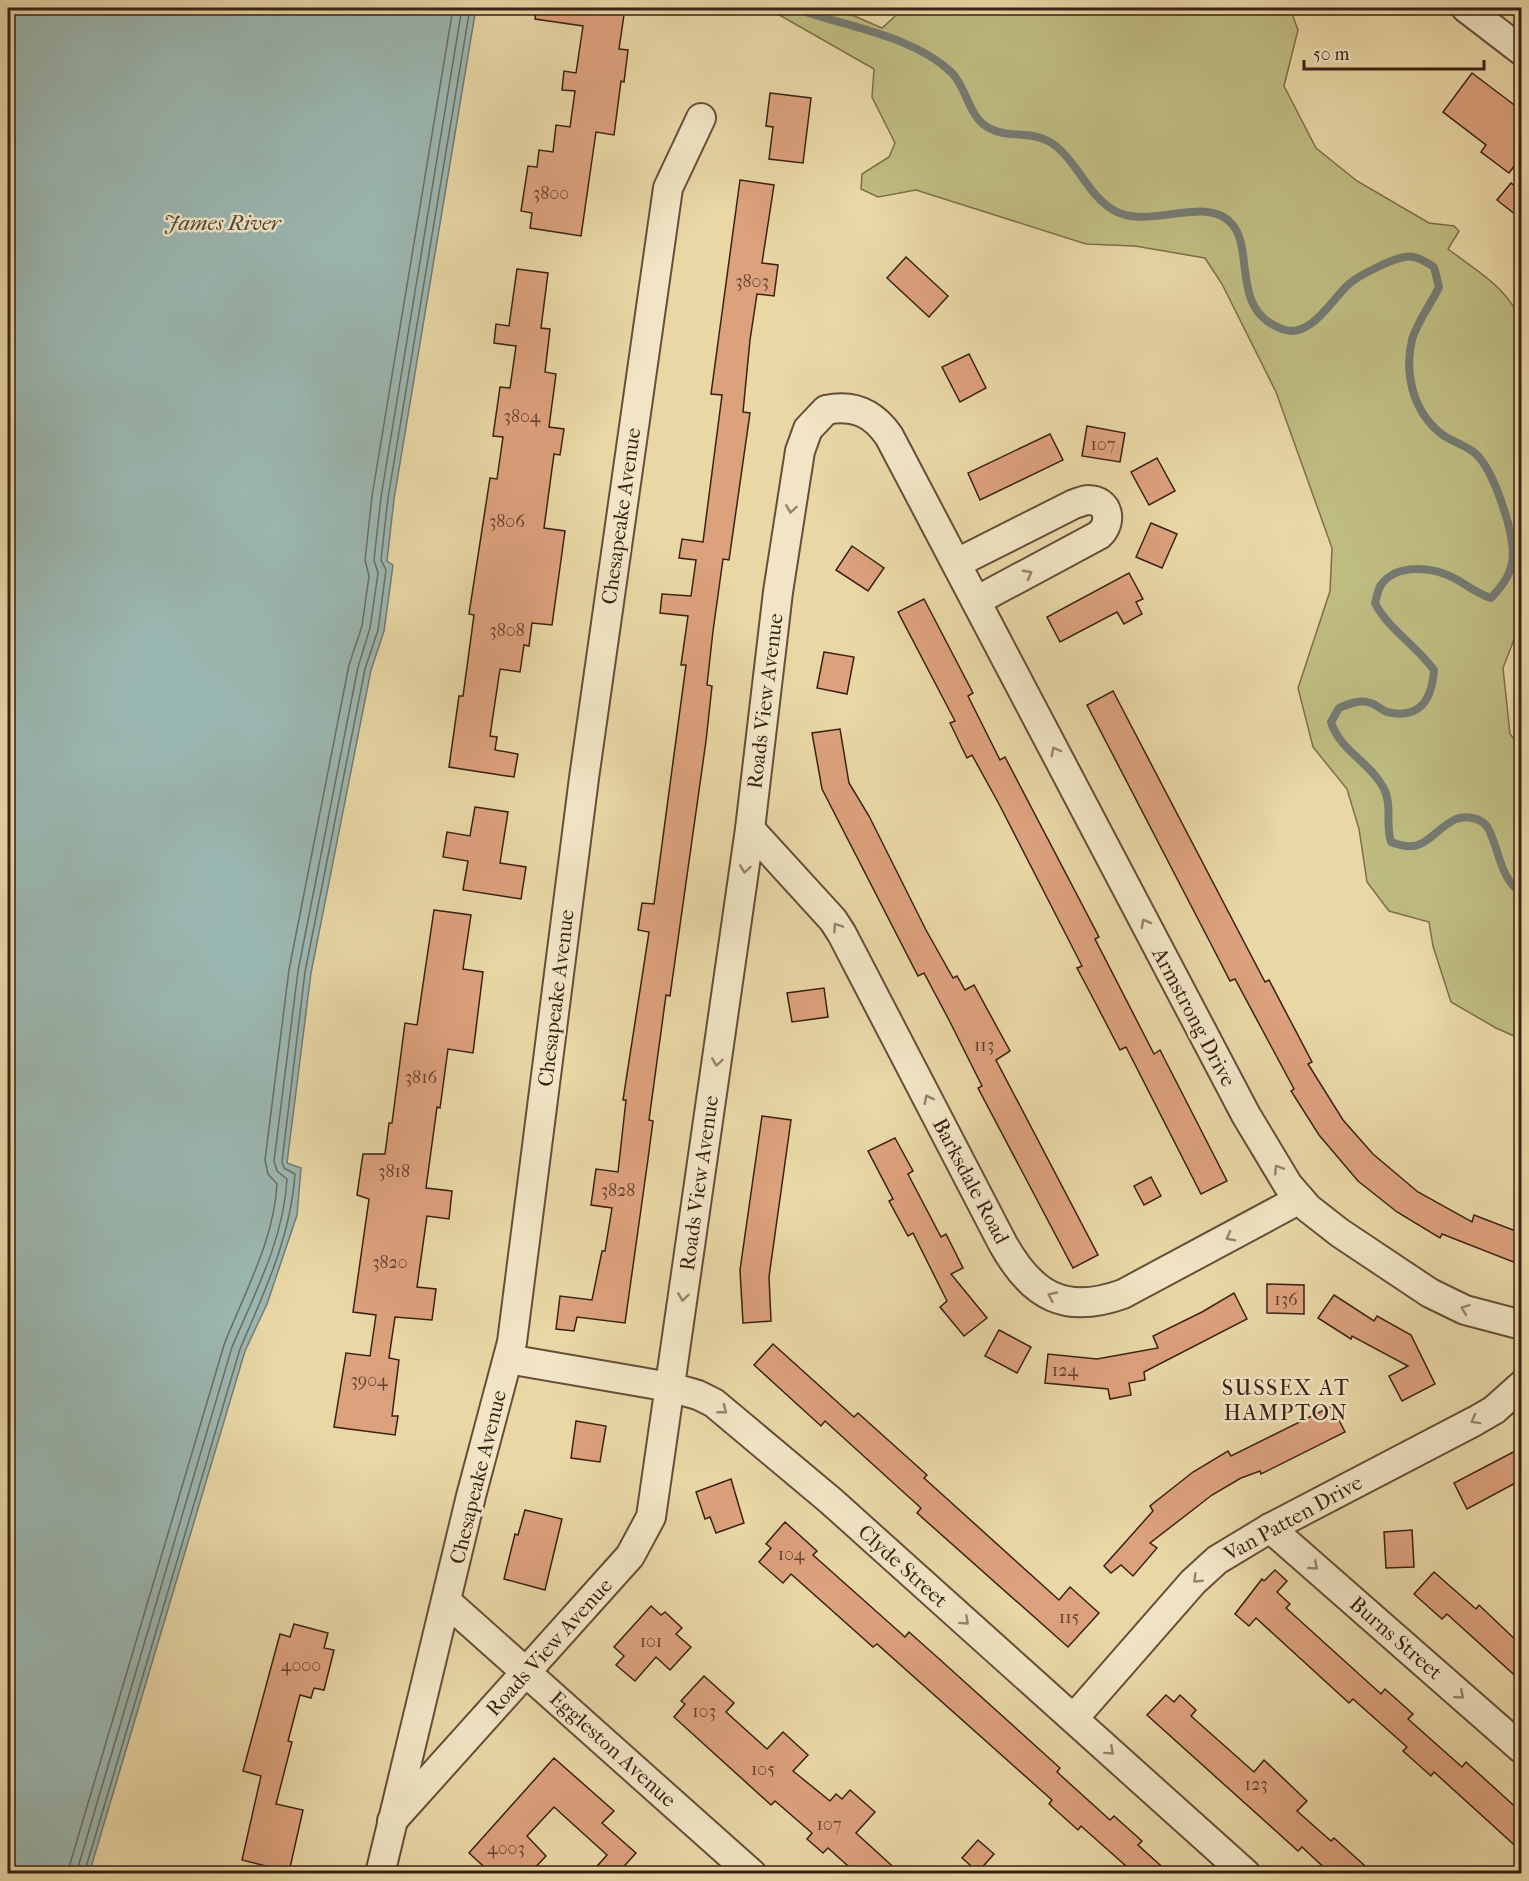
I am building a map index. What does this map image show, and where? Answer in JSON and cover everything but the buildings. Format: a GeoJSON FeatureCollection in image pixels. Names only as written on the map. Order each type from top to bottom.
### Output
{"type":"FeatureCollection","features":[{"type":"Feature","properties":{"kind":"street"},"geometry":{"type":"LineString","coordinates":[[1466,8],[1521,51]]}},
{"type":"Feature","properties":{"kind":"street","name":"Chesapeake Avenue"},"geometry":{"type":"LineString","coordinates":[[380,1874],[471,1496],[508,1359],[584,778],[668,188],[701,118]]}},
{"type":"Feature","properties":{"kind":"street","name":"Armstrong Drive"},"geometry":{"type":"LineString","coordinates":[[800,451],[808,429],[826,410],[853,408],[869,415],[889,436],[1246,1115],[1280,1173],[1300,1199],[1340,1233],[1430,1293],[1465,1310],[1521,1325]]}},
{"type":"Feature","properties":{"kind":"street","name":"Roads View Avenue"},"geometry":{"type":"LineString","coordinates":[[392,1821],[630,1556],[651,1517],[657,1493],[670,1387],[750,829],[778,592],[800,451]]}},
{"type":"Feature","properties":{"kind":"street"},"geometry":{"type":"LineString","coordinates":[[957,563],[1074,504],[1087,500],[1095,502],[1107,514],[1109,521],[1099,535],[976,601]]}},
{"type":"Feature","properties":{"kind":"street","name":"Barksdale Road"},"geometry":{"type":"LineString","coordinates":[[750,829],[842,934],[1003,1244],[1033,1286],[1063,1302],[1104,1301],[1123,1294],[1300,1199]]}},
{"type":"Feature","properties":{"kind":"street","name":"Clyde Street"},"geometry":{"type":"LineString","coordinates":[[508,1359],[670,1387],[698,1395],[725,1411],[831,1500],[1246,1874]]}},
{"type":"Feature","properties":{"kind":"street","name":"Van Patten Drive"},"geometry":{"type":"LineString","coordinates":[[1074,1718],[1193,1582],[1217,1560],[1270,1528],[1494,1410],[1521,1385]]}},
{"type":"Feature","properties":{"kind":"street","name":"Burns Street"},"geometry":{"type":"LineString","coordinates":[[1270,1528],[1521,1749]]}},
{"type":"Feature","properties":{"kind":"street","name":"Eggleston Avenue"},"geometry":{"type":"LineString","coordinates":[[446,1601],[752,1874]]}},
{"type":"Feature","properties":{"kind":"shaded area"},"geometry":{"type":"Polygon","coordinates":[[[767,8],[836,8],[882,28],[904,8],[1290,8],[1298,30],[1284,86],[1316,148],[1357,181],[1429,223],[1454,226],[1459,231],[1448,249],[1502,291],[1517,313],[1521,325],[1521,621],[1503,668],[1510,734],[1521,748],[1521,1039],[1496,1028],[1451,1002],[1433,946],[1429,922],[1389,911],[1367,882],[1359,829],[1347,789],[1313,747],[1298,688],[1330,591],[1332,548],[1276,392],[1222,284],[1205,258],[1135,246],[1086,244],[916,190],[878,197],[861,189],[862,174],[889,157],[895,143],[872,97],[874,69],[767,8]]]}},
{"type":"Feature","properties":{"kind":"water","name":"James River"},"geometry":{"type":"Polygon","coordinates":[[[8,8],[476,8],[394,499],[387,561],[393,565],[384,631],[371,670],[311,973],[287,1163],[301,1168],[297,1215],[267,1304],[245,1351],[89,1874],[8,1873],[8,8]]]}},
{"type":"Feature","properties":{"kind":"waterway"},"geometry":{"type":"LineString","coordinates":[[799,8],[901,42],[936,60],[956,78],[976,117],[982,123],[997,131],[1049,141],[1065,154],[1098,198],[1115,211],[1129,216],[1145,217],[1193,212],[1208,212],[1221,216],[1232,224],[1239,235],[1249,295],[1255,308],[1266,320],[1282,329],[1292,331],[1311,324],[1353,281],[1392,261],[1410,256],[1421,259],[1434,267],[1439,287],[1412,340],[1409,365],[1413,390],[1417,402],[1430,423],[1443,435],[1474,452],[1485,465],[1498,492],[1508,523],[1513,552],[1511,568],[1507,578],[1491,598],[1446,574],[1426,570],[1406,570],[1388,578],[1380,587],[1375,603],[1387,621],[1434,670],[1431,690],[1422,704],[1416,710],[1408,713],[1387,712],[1371,703],[1359,702],[1339,708],[1331,722],[1341,741],[1371,770],[1383,787],[1388,800],[1391,842],[1403,846],[1420,844],[1456,819],[1469,817],[1478,820],[1488,828],[1504,872],[1522,894]]}},
{"type":"Feature","properties":{"kind":"district","name":"SUSSEX AT HAMPTON"},"geometry":{"type":"Point","coordinates":[1286,1400]}}]}
